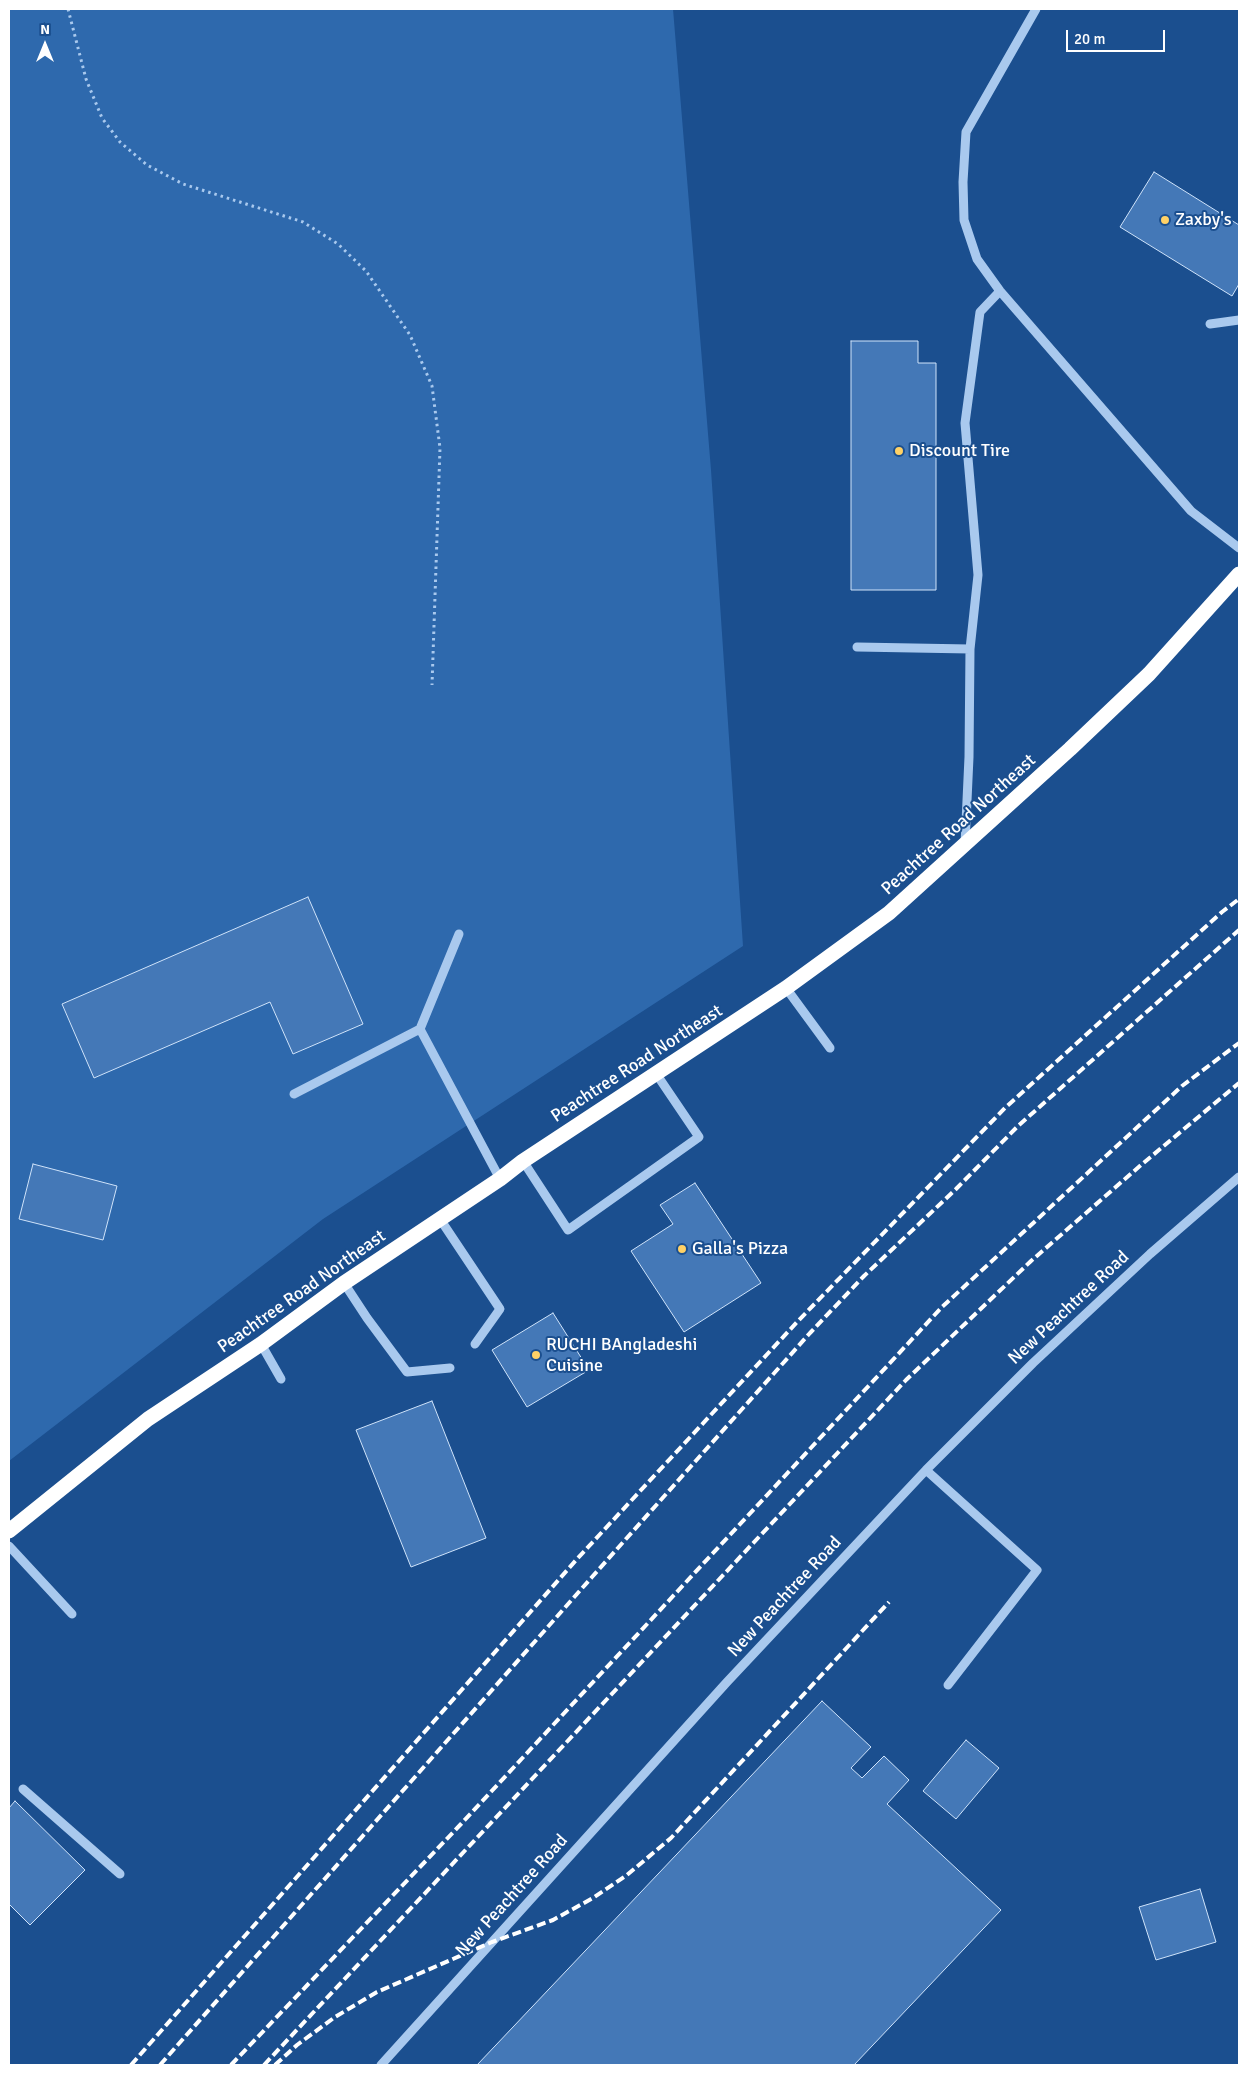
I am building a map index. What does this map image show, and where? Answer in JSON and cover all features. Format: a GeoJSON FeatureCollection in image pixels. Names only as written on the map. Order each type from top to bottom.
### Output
{"type":"FeatureCollection","features":[{"type":"Feature","properties":{"kind":"highway","name":"Peachtree Road Northeast"},"geometry":{"type":"LineString","coordinates":[[9,1531],[148,1419],[260,1344],[344,1283],[500,1179],[523,1161],[655,1072],[786,988],[889,913],[1070,749],[1148,674],[1239,574]]}},
{"type":"Feature","properties":{"kind":"street"},"geometry":{"type":"LineString","coordinates":[[1036,9],[966,132],[963,182],[964,220],[977,259],[1000,291],[1191,511],[1239,548]]}},
{"type":"Feature","properties":{"kind":"street"},"geometry":{"type":"LineString","coordinates":[[965,844],[969,757],[970,648],[978,575],[965,423],[980,312],[1000,291]]}},
{"type":"Feature","properties":{"kind":"street"},"geometry":{"type":"LineString","coordinates":[[1210,324],[1239,320]]}},
{"type":"Feature","properties":{"kind":"street"},"geometry":{"type":"LineString","coordinates":[[857,647],[970,648]]}},
{"type":"Feature","properties":{"kind":"street"},"geometry":{"type":"LineString","coordinates":[[294,1094],[420,1030],[459,934]]}},
{"type":"Feature","properties":{"kind":"street"},"geometry":{"type":"LineString","coordinates":[[786,988],[830,1048]]}},
{"type":"Feature","properties":{"kind":"street"},"geometry":{"type":"LineString","coordinates":[[420,1030],[500,1179]]}},
{"type":"Feature","properties":{"kind":"street"},"geometry":{"type":"LineString","coordinates":[[523,1161],[568,1230],[699,1137],[655,1072]]}},
{"type":"Feature","properties":{"kind":"street","name":"New Peachtree Road"},"geometry":{"type":"LineString","coordinates":[[380,2065],[727,1682],[926,1470],[1033,1363],[1150,1254],[1239,1177]]}},
{"type":"Feature","properties":{"kind":"street"},"geometry":{"type":"LineString","coordinates":[[440,1219],[500,1309],[475,1344]]}},
{"type":"Feature","properties":{"kind":"street"},"geometry":{"type":"LineString","coordinates":[[344,1283],[367,1318],[408,1372],[450,1368]]}},
{"type":"Feature","properties":{"kind":"street"},"geometry":{"type":"LineString","coordinates":[[260,1344],[281,1378]]}},
{"type":"Feature","properties":{"kind":"street"},"geometry":{"type":"LineString","coordinates":[[926,1470],[1036,1570],[948,1685]]}},
{"type":"Feature","properties":{"kind":"street"},"geometry":{"type":"LineString","coordinates":[[9,1546],[72,1614]]}},
{"type":"Feature","properties":{"kind":"street"},"geometry":{"type":"LineString","coordinates":[[23,1789],[120,1874]]}},
{"type":"Feature","properties":{"kind":"path"},"geometry":{"type":"LineString","coordinates":[[68,9],[86,79],[102,118],[120,142],[147,165],[183,184],[303,222],[338,244],[366,271],[410,335],[432,386],[440,448],[432,685]]}},
{"type":"Feature","properties":{"kind":"shaded area"},"geometry":{"type":"Polygon","coordinates":[[[9,9],[673,9],[711,470],[743,946],[323,1219],[9,1461],[9,9]]]}},
{"type":"Feature","properties":{"kind":"building"},"geometry":{"type":"Polygon","coordinates":[[[1154,172],[1239,225],[1239,284],[1232,296],[1120,227],[1154,172]]]}},
{"type":"Feature","properties":{"kind":"building"},"geometry":{"type":"Polygon","coordinates":[[[851,341],[918,341],[918,363],[936,363],[936,590],[851,590],[851,341]]]}},
{"type":"Feature","properties":{"kind":"building"},"geometry":{"type":"Polygon","coordinates":[[[308,897],[363,1024],[293,1054],[270,1002],[94,1078],[62,1004],[308,897]]]}},
{"type":"Feature","properties":{"kind":"building"},"geometry":{"type":"Polygon","coordinates":[[[33,1164],[117,1186],[103,1240],[19,1219],[33,1164]]]}},
{"type":"Feature","properties":{"kind":"building"},"geometry":{"type":"Polygon","coordinates":[[[695,1183],[761,1283],[684,1332],[631,1251],[673,1224],[660,1205],[695,1183]]]}},
{"type":"Feature","properties":{"kind":"building"},"geometry":{"type":"Polygon","coordinates":[[[553,1313],[589,1370],[527,1407],[492,1350],[553,1313]]]}},
{"type":"Feature","properties":{"kind":"building"},"geometry":{"type":"Polygon","coordinates":[[[432,1401],[486,1538],[411,1567],[356,1430],[432,1401]]]}},
{"type":"Feature","properties":{"kind":"building"},"geometry":{"type":"Polygon","coordinates":[[[822,1701],[871,1747],[851,1768],[862,1778],[884,1756],[909,1780],[887,1804],[1001,1910],[854,2065],[477,2065],[822,1701]]]}},
{"type":"Feature","properties":{"kind":"building"},"geometry":{"type":"Polygon","coordinates":[[[966,1740],[999,1768],[956,1819],[923,1791],[966,1740]]]}},
{"type":"Feature","properties":{"kind":"building"},"geometry":{"type":"Polygon","coordinates":[[[15,1801],[85,1870],[30,1925],[9,1904],[9,1808],[15,1801]]]}},
{"type":"Feature","properties":{"kind":"building"},"geometry":{"type":"Polygon","coordinates":[[[1200,1889],[1216,1942],[1156,1960],[1139,1907],[1200,1889]]]}},
{"type":"Feature","properties":{"kind":"railway"},"geometry":{"type":"LineString","coordinates":[[131,2065],[577,1559],[798,1321],[1005,1108],[1222,912],[1239,899]]}},
{"type":"Feature","properties":{"kind":"railway"},"geometry":{"type":"LineString","coordinates":[[160,2065],[592,1577],[810,1333],[864,1276],[956,1189],[1018,1126],[1239,930]]}},
{"type":"Feature","properties":{"kind":"railway"},"geometry":{"type":"LineString","coordinates":[[231,2065],[461,1824],[942,1307],[1182,1086],[1239,1043]]}},
{"type":"Feature","properties":{"kind":"railway"},"geometry":{"type":"LineString","coordinates":[[264,2065],[906,1380],[1031,1261],[1239,1083]]}},
{"type":"Feature","properties":{"kind":"railway"},"geometry":{"type":"LineString","coordinates":[[275,2065],[297,2045],[335,2017],[377,1992],[492,1942],[553,1920],[593,1898],[627,1875],[671,1838],[889,1602]]}},
{"type":"Feature","properties":{"kind":"place","name":"Zaxby's"},"geometry":{"type":"Point","coordinates":[1165,220]}},
{"type":"Feature","properties":{"kind":"place","name":"Discount Tire"},"geometry":{"type":"Point","coordinates":[899,451]}},
{"type":"Feature","properties":{"kind":"place","name":"Galla's Pizza"},"geometry":{"type":"Point","coordinates":[682,1249]}},
{"type":"Feature","properties":{"kind":"place","name":"RUCHI BAngladeshi Cuisine"},"geometry":{"type":"Point","coordinates":[536,1355]}}]}
